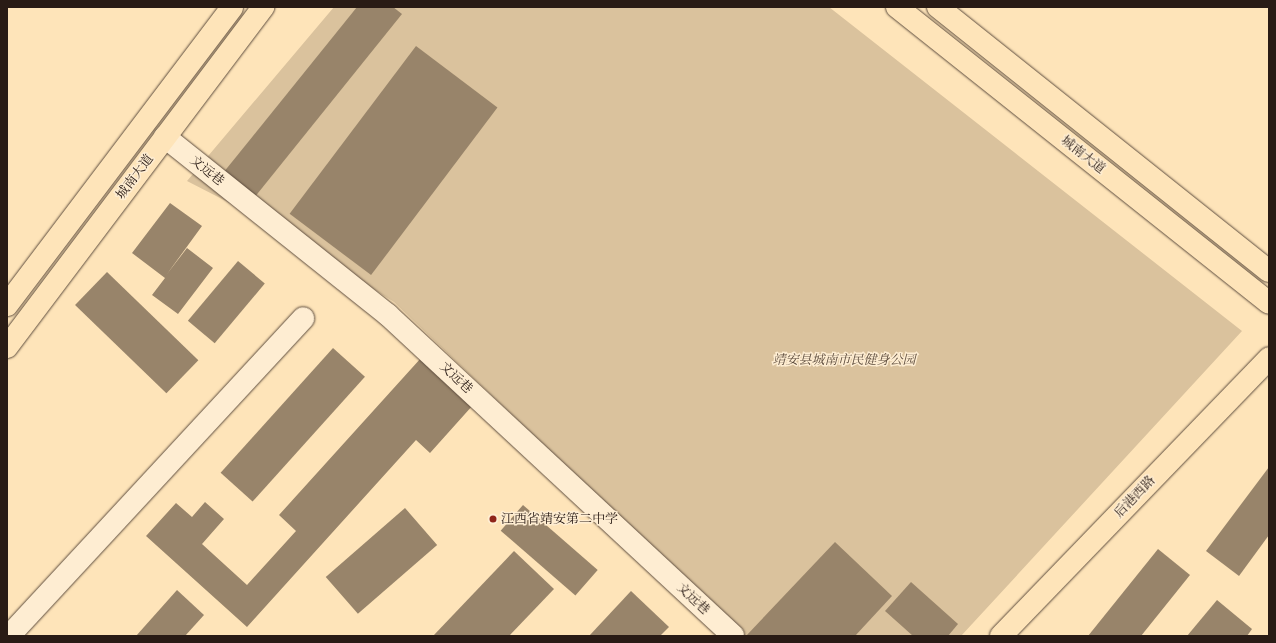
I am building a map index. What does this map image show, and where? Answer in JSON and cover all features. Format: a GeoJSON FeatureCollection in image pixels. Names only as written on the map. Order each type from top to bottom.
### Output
{"type":"FeatureCollection","features":[{"type":"Feature","properties":{"kind":"main road","name":"城南大道"},"geometry":{"type":"LineString","coordinates":[[7,305],[232,7]]}},
{"type":"Feature","properties":{"kind":"main road","name":"城南大道"},"geometry":{"type":"LineString","coordinates":[[7,347],[264,7]]}},
{"type":"Feature","properties":{"kind":"main road","name":"城南大道"},"geometry":{"type":"LineString","coordinates":[[897,7],[1269,303]]}},
{"type":"Feature","properties":{"kind":"main road","name":"城南大道"},"geometry":{"type":"LineString","coordinates":[[938,7],[1269,271]]}},
{"type":"Feature","properties":{"kind":"main road","name":"后港西路"},"geometry":{"type":"LineString","coordinates":[[1001,636],[1269,358]]}},
{"type":"Feature","properties":{"kind":"street","name":"文远巷"},"geometry":{"type":"LineString","coordinates":[[165,137],[388,316],[733,636]]}},
{"type":"Feature","properties":{"kind":"street"},"geometry":{"type":"LineString","coordinates":[[9,636],[303,318]]}},
{"type":"Feature","properties":{"kind":"green space","name":"靖安县城南市民健身公园"},"geometry":{"type":"Polygon","coordinates":[[[334,7],[829,7],[1242,331],[961,636],[744,636],[394,302],[280,229],[187,181],[334,7]]]}},
{"type":"Feature","properties":{"kind":"building"},"geometry":{"type":"Polygon","coordinates":[[[357,7],[393,7],[402,14],[250,203],[219,178],[357,7]]]}},
{"type":"Feature","properties":{"kind":"building"},"geometry":{"type":"Polygon","coordinates":[[[416,46],[497,107],[371,275],[290,214],[416,46]]]}},
{"type":"Feature","properties":{"kind":"building"},"geometry":{"type":"Polygon","coordinates":[[[170,203],[202,226],[167,274],[187,248],[213,268],[178,314],[152,295],[165,278],[132,253],[170,203]]]}},
{"type":"Feature","properties":{"kind":"building"},"geometry":{"type":"Polygon","coordinates":[[[238,261],[265,283],[215,343],[188,321],[238,261]]]}},
{"type":"Feature","properties":{"kind":"building"},"geometry":{"type":"Polygon","coordinates":[[[107,272],[198,360],[166,393],[75,305],[107,272]]]}},
{"type":"Feature","properties":{"kind":"building"},"geometry":{"type":"Polygon","coordinates":[[[333,348],[365,377],[253,502],[221,473],[333,348]]]}},
{"type":"Feature","properties":{"kind":"building"},"geometry":{"type":"Polygon","coordinates":[[[421,358],[473,405],[430,453],[416,440],[247,627],[146,536],[176,503],[192,517],[205,502],[224,519],[202,544],[247,585],[296,531],[279,515],[421,358]]]}},
{"type":"Feature","properties":{"kind":"building"},"geometry":{"type":"Polygon","coordinates":[[[1269,467],[1269,535],[1239,576],[1206,551],[1269,467]]]}},
{"type":"Feature","properties":{"kind":"building"},"geometry":{"type":"Polygon","coordinates":[[[523,505],[598,570],[575,596],[501,531],[523,505]]]}},
{"type":"Feature","properties":{"kind":"building"},"geometry":{"type":"Polygon","coordinates":[[[405,508],[437,545],[358,614],[326,577],[405,508]]]}},
{"type":"Feature","properties":{"kind":"building"},"geometry":{"type":"Polygon","coordinates":[[[835,542],[892,596],[855,636],[746,636],[835,542]]]}},
{"type":"Feature","properties":{"kind":"building"},"geometry":{"type":"Polygon","coordinates":[[[1158,549],[1190,575],[1141,636],[1088,636],[1158,549]]]}},
{"type":"Feature","properties":{"kind":"building"},"geometry":{"type":"Polygon","coordinates":[[[514,551],[554,589],[509,636],[433,636],[514,551]]]}},
{"type":"Feature","properties":{"kind":"building"},"geometry":{"type":"Polygon","coordinates":[[[911,582],[958,624],[948,636],[913,636],[885,611],[911,582]]]}},
{"type":"Feature","properties":{"kind":"building"},"geometry":{"type":"Polygon","coordinates":[[[177,590],[204,615],[185,636],[136,636],[177,590]]]}},
{"type":"Feature","properties":{"kind":"building"},"geometry":{"type":"Polygon","coordinates":[[[631,591],[669,627],[660,636],[589,636],[631,591]]]}},
{"type":"Feature","properties":{"kind":"building"},"geometry":{"type":"Polygon","coordinates":[[[1217,600],[1252,629],[1247,636],[1187,636],[1217,600]]]}},
{"type":"Feature","properties":{"kind":"place","name":"江西省靖安第二中学"},"geometry":{"type":"Point","coordinates":[493,519]}}]}
